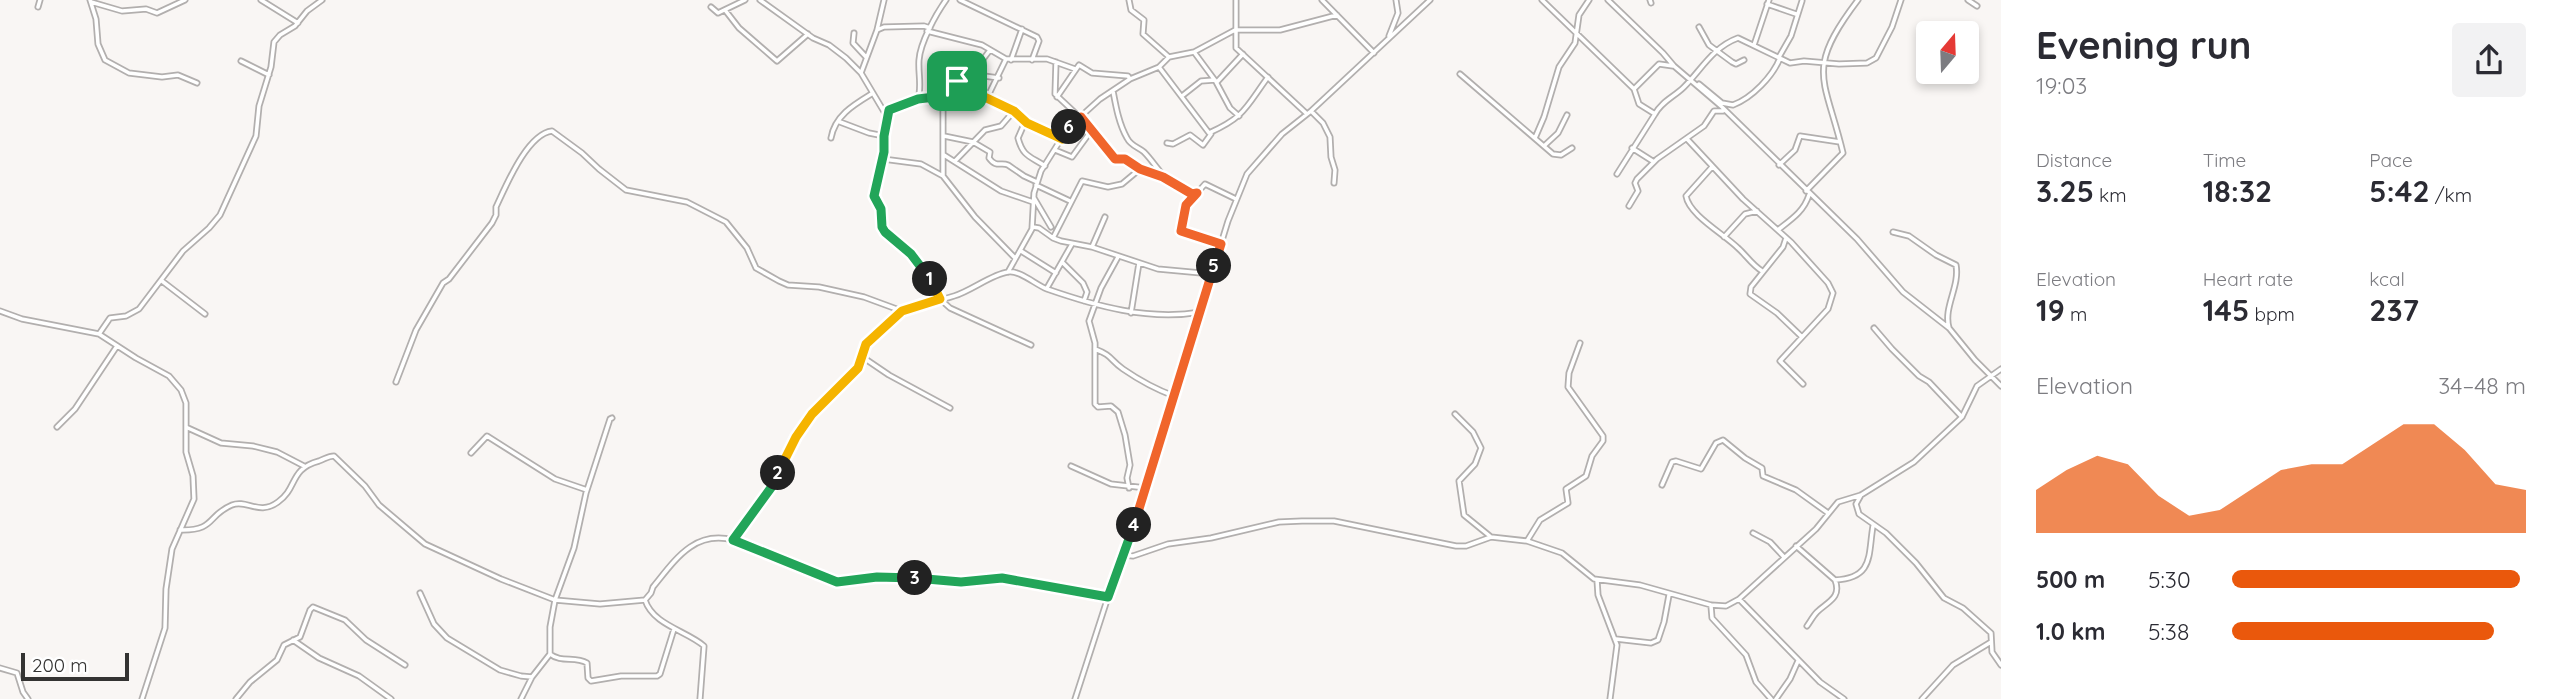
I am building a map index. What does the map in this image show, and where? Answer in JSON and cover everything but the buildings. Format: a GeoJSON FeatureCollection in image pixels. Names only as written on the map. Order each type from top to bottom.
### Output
{"type":"FeatureCollection","features":[{"type":"Feature","properties":{"kind":"street"},"geometry":{"type":"LineString","coordinates":[[38,7],[40,0]]}},
{"type":"Feature","properties":{"kind":"street"},"geometry":{"type":"LineString","coordinates":[[90,1],[122,11],[146,9],[157,13],[185,0]]}},
{"type":"Feature","properties":{"kind":"street"},"geometry":{"type":"LineString","coordinates":[[261,0],[298,23]]}},
{"type":"Feature","properties":{"kind":"street"},"geometry":{"type":"LineString","coordinates":[[99,334],[110,318],[126,316],[139,309],[183,251],[209,228],[223,209],[254,144],[274,42],[323,0]]}},
{"type":"Feature","properties":{"kind":"street"},"geometry":{"type":"LineString","coordinates":[[711,7],[716,13],[745,0]]}},
{"type":"Feature","properties":{"kind":"street"},"geometry":{"type":"LineString","coordinates":[[760,0],[834,49],[862,73],[886,115]]}},
{"type":"Feature","properties":{"kind":"street"},"geometry":{"type":"LineString","coordinates":[[862,73],[884,0]]}},
{"type":"Feature","properties":{"kind":"street"},"geometry":{"type":"LineString","coordinates":[[918,99],[919,59],[928,29],[946,0]]}},
{"type":"Feature","properties":{"kind":"street"},"geometry":{"type":"LineString","coordinates":[[960,0],[1034,35],[1039,41],[1032,60]]}},
{"type":"Feature","properties":{"kind":"street"},"geometry":{"type":"LineString","coordinates":[[1129,0],[1131,10],[1144,20],[1143,33],[1169,57]]}},
{"type":"Feature","properties":{"kind":"street"},"geometry":{"type":"LineString","coordinates":[[1236,0],[1234,46],[1323,123],[1330,138],[1335,170],[1334,183]]}},
{"type":"Feature","properties":{"kind":"street"},"geometry":{"type":"LineString","coordinates":[[1322,0],[1374,53]]}},
{"type":"Feature","properties":{"kind":"street"},"geometry":{"type":"LineString","coordinates":[[1389,38],[1398,15],[1396,0]]}},
{"type":"Feature","properties":{"kind":"street"},"geometry":{"type":"LineString","coordinates":[[1075,699],[1146,488],[1221,244],[1236,199],[1249,171],[1283,134],[1430,0]]}},
{"type":"Feature","properties":{"kind":"street"},"geometry":{"type":"LineString","coordinates":[[1542,0],[1634,89],[1639,104],[1655,114]]}},
{"type":"Feature","properties":{"kind":"street"},"geometry":{"type":"LineString","coordinates":[[1535,138],[1559,68],[1574,46],[1579,15],[1589,0]]}},
{"type":"Feature","properties":{"kind":"street"},"geometry":{"type":"LineString","coordinates":[[1608,0],[1663,52],[1674,66],[1722,103],[1730,106],[1749,96],[1773,73],[1802,1]]}},
{"type":"Feature","properties":{"kind":"street"},"geometry":{"type":"LineString","coordinates":[[1779,229],[1801,211],[1806,204],[1807,193],[1843,153],[1823,81],[1824,62],[1834,33],[1858,0]]}},
{"type":"Feature","properties":{"kind":"street"},"geometry":{"type":"LineString","coordinates":[[1617,174],[1662,104],[1684,87],[1717,51],[1738,38],[1795,64],[1804,61],[1867,63],[1876,58],[1892,27],[1901,0]]}},
{"type":"Feature","properties":{"kind":"street"},"geometry":{"type":"LineString","coordinates":[[1968,0],[1977,6]]}},
{"type":"Feature","properties":{"kind":"street"},"geometry":{"type":"LineString","coordinates":[[90,1],[96,19],[97,41],[105,60],[129,73],[162,77],[178,75],[197,83]]}},
{"type":"Feature","properties":{"kind":"street"},"geometry":{"type":"LineString","coordinates":[[1754,45],[1768,2],[1796,14]]}},
{"type":"Feature","properties":{"kind":"street"},"geometry":{"type":"LineString","coordinates":[[725,10],[739,28],[777,61],[808,34]]}},
{"type":"Feature","properties":{"kind":"street"},"geometry":{"type":"LineString","coordinates":[[733,540],[773,485],[796,437],[812,414],[853,373],[866,344],[902,311],[954,296],[1008,272],[1033,227],[1037,183],[1068,128],[1130,79],[1159,67],[1169,57],[1194,52],[1235,30],[1280,30],[1337,15]]}},
{"type":"Feature","properties":{"kind":"street"},"geometry":{"type":"LineString","coordinates":[[877,30],[884,27],[924,26],[982,46],[1009,60],[1047,59],[1075,69]]}},
{"type":"Feature","properties":{"kind":"street"},"geometry":{"type":"LineString","coordinates":[[1699,27],[1708,44],[1734,64],[1744,60]]}},
{"type":"Feature","properties":{"kind":"street"},"geometry":{"type":"LineString","coordinates":[[987,98],[1009,60],[1022,29]]}},
{"type":"Feature","properties":{"kind":"street"},"geometry":{"type":"LineString","coordinates":[[854,33],[853,44],[866,57]]}},
{"type":"Feature","properties":{"kind":"street"},"geometry":{"type":"LineString","coordinates":[[965,83],[990,50]]}},
{"type":"Feature","properties":{"kind":"street"},"geometry":{"type":"LineString","coordinates":[[1194,52],[1216,81],[1230,108],[1239,116]]}},
{"type":"Feature","properties":{"kind":"street"},"geometry":{"type":"LineString","coordinates":[[1182,96],[1201,81],[1216,81],[1242,54]]}},
{"type":"Feature","properties":{"kind":"street"},"geometry":{"type":"LineString","coordinates":[[241,61],[269,75]]}},
{"type":"Feature","properties":{"kind":"street"},"geometry":{"type":"LineString","coordinates":[[1056,62],[1054,87],[1057,97],[1081,117],[1114,158],[1125,159],[1185,191],[1197,193]]}},
{"type":"Feature","properties":{"kind":"street"},"geometry":{"type":"LineString","coordinates":[[1634,89],[1659,64],[1674,66]]}},
{"type":"Feature","properties":{"kind":"street"},"geometry":{"type":"LineString","coordinates":[[1057,97],[1079,65],[1093,73],[1128,76],[1130,79]]}},
{"type":"Feature","properties":{"kind":"street"},"geometry":{"type":"LineString","coordinates":[[1159,67],[1207,131],[1212,132]]}},
{"type":"Feature","properties":{"kind":"street"},"geometry":{"type":"LineString","coordinates":[[976,69],[984,76],[999,78]]}},
{"type":"Feature","properties":{"kind":"street"},"geometry":{"type":"LineString","coordinates":[[1460,74],[1557,156],[1572,148]]}},
{"type":"Feature","properties":{"kind":"street"},"geometry":{"type":"LineString","coordinates":[[1167,143],[1173,144],[1190,135],[1203,145],[1212,132],[1230,124],[1246,109],[1268,77]]}},
{"type":"Feature","properties":{"kind":"street"},"geometry":{"type":"LineString","coordinates":[[1690,79],[1857,239],[1903,292],[1949,328],[2001,386]]}},
{"type":"Feature","properties":{"kind":"street"},"geometry":{"type":"LineString","coordinates":[[943,177],[943,96],[955,81],[965,83],[974,92],[1014,111],[1025,122],[1062,139]]}},
{"type":"Feature","properties":{"kind":"street"},"geometry":{"type":"LineString","coordinates":[[1113,91],[1127,138],[1133,146],[1144,152],[1163,177]]}},
{"type":"Feature","properties":{"kind":"street"},"geometry":{"type":"LineString","coordinates":[[831,138],[849,108],[873,93]]}},
{"type":"Feature","properties":{"kind":"street"},"geometry":{"type":"LineString","coordinates":[[943,96],[918,99],[891,108],[886,115],[883,159],[873,192],[883,215],[883,229],[916,259],[933,282],[940,299],[954,310],[1031,345]]}},
{"type":"Feature","properties":{"kind":"street"},"geometry":{"type":"LineString","coordinates":[[955,161],[985,130],[1001,127],[1014,111]]}},
{"type":"Feature","properties":{"kind":"street"},"geometry":{"type":"LineString","coordinates":[[1629,206],[1638,192],[1635,181],[1654,162],[1704,126],[1714,111],[1723,111]]}},
{"type":"Feature","properties":{"kind":"street"},"geometry":{"type":"LineString","coordinates":[[1544,146],[1558,133],[1567,115]]}},
{"type":"Feature","properties":{"kind":"street"},"geometry":{"type":"LineString","coordinates":[[839,121],[884,136]]}},
{"type":"Feature","properties":{"kind":"street"},"geometry":{"type":"LineString","coordinates":[[1025,122],[1018,138],[1020,147],[1026,155],[1045,166]]}},
{"type":"Feature","properties":{"kind":"street"},"geometry":{"type":"LineString","coordinates":[[1055,150],[1072,157],[1091,131]]}},
{"type":"Feature","properties":{"kind":"street"},"geometry":{"type":"LineString","coordinates":[[396,382],[416,330],[443,283],[449,279],[492,223],[496,207],[530,144],[547,132],[557,134],[625,190],[687,202],[726,222],[747,248],[756,268],[785,284],[819,287],[864,297],[902,311]]}},
{"type":"Feature","properties":{"kind":"street"},"geometry":{"type":"LineString","coordinates":[[944,136],[973,142],[990,152],[989,158],[993,163],[1000,166],[1006,164],[1019,174],[1070,201]]}},
{"type":"Feature","properties":{"kind":"street"},"geometry":{"type":"LineString","coordinates":[[1779,164],[1795,150],[1800,136],[1840,142]]}},
{"type":"Feature","properties":{"kind":"street"},"geometry":{"type":"LineString","coordinates":[[1687,139],[1756,211],[1779,229],[1833,293],[1828,309],[1780,361],[1803,384]]}},
{"type":"Feature","properties":{"kind":"street"},"geometry":{"type":"LineString","coordinates":[[1632,148],[1654,162]]}},
{"type":"Feature","properties":{"kind":"street"},"geometry":{"type":"LineString","coordinates":[[944,155],[1002,191],[1034,199],[1051,227]]}},
{"type":"Feature","properties":{"kind":"street"},"geometry":{"type":"LineString","coordinates":[[883,159],[921,164],[943,177],[975,218],[1015,258]]}},
{"type":"Feature","properties":{"kind":"street"},"geometry":{"type":"LineString","coordinates":[[1713,166],[1686,199],[1708,223],[1762,271]]}},
{"type":"Feature","properties":{"kind":"street"},"geometry":{"type":"LineString","coordinates":[[1053,238],[1082,181],[1108,187],[1122,184],[1140,169]]}},
{"type":"Feature","properties":{"kind":"street"},"geometry":{"type":"LineString","coordinates":[[1221,244],[1181,231],[1186,205],[1205,184],[1236,199]]}},
{"type":"Feature","properties":{"kind":"street"},"geometry":{"type":"LineString","coordinates":[[1724,237],[1745,214],[1756,211]]}},
{"type":"Feature","properties":{"kind":"street"},"geometry":{"type":"LineString","coordinates":[[1092,247],[1105,217]]}},
{"type":"Feature","properties":{"kind":"street"},"geometry":{"type":"LineString","coordinates":[[1033,227],[1053,238],[1092,247],[1167,271],[1212,274]]}},
{"type":"Feature","properties":{"kind":"street"},"geometry":{"type":"LineString","coordinates":[[1893,232],[1909,236],[1956,265],[1956,284],[1946,317],[1949,328]]}},
{"type":"Feature","properties":{"kind":"street"},"geometry":{"type":"LineString","coordinates":[[1786,238],[1783,247],[1751,287],[1751,296],[1777,313],[1802,337]]}},
{"type":"Feature","properties":{"kind":"street"},"geometry":{"type":"LineString","coordinates":[[1047,288],[1072,244]]}},
{"type":"Feature","properties":{"kind":"street"},"geometry":{"type":"LineString","coordinates":[[1020,251],[1056,274]]}},
{"type":"Feature","properties":{"kind":"street"},"geometry":{"type":"LineString","coordinates":[[1118,257],[1089,321],[1094,349],[1095,404],[1098,407],[1111,406],[1118,412],[1129,455],[1129,488]]}},
{"type":"Feature","properties":{"kind":"street"},"geometry":{"type":"LineString","coordinates":[[1062,262],[1087,290],[1084,301]]}},
{"type":"Feature","properties":{"kind":"street"},"geometry":{"type":"LineString","coordinates":[[1131,313],[1139,263]]}},
{"type":"Feature","properties":{"kind":"street"},"geometry":{"type":"LineString","coordinates":[[1008,272],[1084,301],[1131,313],[1201,312]]}},
{"type":"Feature","properties":{"kind":"street"},"geometry":{"type":"LineString","coordinates":[[162,281],[205,314]]}},
{"type":"Feature","properties":{"kind":"street"},"geometry":{"type":"LineString","coordinates":[[0,311],[14,317],[99,334],[173,378],[186,403],[186,452],[193,476],[194,499],[172,549],[164,633],[142,699]]}},
{"type":"Feature","properties":{"kind":"street"},"geometry":{"type":"LineString","coordinates":[[1874,328],[1962,417]]}},
{"type":"Feature","properties":{"kind":"street"},"geometry":{"type":"LineString","coordinates":[[1527,541],[1540,520],[1568,503],[1566,489],[1586,475],[1592,456],[1603,441],[1603,436],[1567,387],[1569,373],[1580,344]]}},
{"type":"Feature","properties":{"kind":"street"},"geometry":{"type":"LineString","coordinates":[[57,427],[75,409],[117,346]]}},
{"type":"Feature","properties":{"kind":"street"},"geometry":{"type":"LineString","coordinates":[[1094,349],[1110,355],[1121,368],[1144,383],[1174,396]]}},
{"type":"Feature","properties":{"kind":"street"},"geometry":{"type":"LineString","coordinates":[[862,356],[898,380],[950,408]]}},
{"type":"Feature","properties":{"kind":"street"},"geometry":{"type":"LineString","coordinates":[[1123,555],[1133,556],[1168,544],[1211,538],[1279,522],[1334,521],[1456,546],[1466,546],[1492,537],[1527,541],[1562,553],[1588,576],[1597,580],[1640,585],[1712,606],[1726,606],[1739,599],[1816,529],[1838,502],[1861,495],[1914,462],[1962,417],[1977,386],[2001,369]]}},
{"type":"Feature","properties":{"kind":"street"},"geometry":{"type":"LineString","coordinates":[[1455,414],[1473,432],[1481,448],[1475,464],[1459,481],[1464,515],[1492,537]]}},
{"type":"Feature","properties":{"kind":"street"},"geometry":{"type":"LineString","coordinates":[[521,699],[532,677],[550,654],[550,627],[555,600],[574,548],[587,490],[607,425],[612,418]]}},
{"type":"Feature","properties":{"kind":"street"},"geometry":{"type":"LineString","coordinates":[[187,427],[221,443],[253,446],[277,452],[303,466]]}},
{"type":"Feature","properties":{"kind":"street"},"geometry":{"type":"LineString","coordinates":[[471,453],[487,436],[555,479],[587,490]]}},
{"type":"Feature","properties":{"kind":"street"},"geometry":{"type":"LineString","coordinates":[[1662,485],[1671,462],[1676,461],[1701,469],[1716,443],[1723,440],[1760,466],[1763,477],[1796,490],[1828,513]]}},
{"type":"Feature","properties":{"kind":"street"},"geometry":{"type":"LineString","coordinates":[[180,530],[204,528],[228,507],[236,504],[257,508],[273,505],[284,497],[303,466],[329,456],[337,457],[352,476],[365,485],[379,505],[425,544],[500,579],[555,600],[606,604],[645,600],[690,545],[709,538],[733,540],[837,582],[881,577],[961,582],[1002,578],[1108,597]]}},
{"type":"Feature","properties":{"kind":"street"},"geometry":{"type":"LineString","coordinates":[[1071,466],[1100,480],[1129,488],[1146,488]]}},
{"type":"Feature","properties":{"kind":"street"},"geometry":{"type":"LineString","coordinates":[[1861,495],[1856,509],[1863,519],[1886,533],[1916,563],[1940,594],[1963,608],[1992,635],[1992,652],[2001,665]]}},
{"type":"Feature","properties":{"kind":"street"},"geometry":{"type":"LineString","coordinates":[[1835,580],[1853,578],[1865,568],[1871,550],[1873,524]]}},
{"type":"Feature","properties":{"kind":"street"},"geometry":{"type":"LineString","coordinates":[[1754,533],[1770,542],[1784,557]]}},
{"type":"Feature","properties":{"kind":"street"},"geometry":{"type":"LineString","coordinates":[[1796,546],[1835,580],[1837,586],[1834,598],[1819,610],[1807,626]]}},
{"type":"Feature","properties":{"kind":"street"},"geometry":{"type":"LineString","coordinates":[[1597,580],[1598,595],[1616,639],[1616,666],[1610,699]]}},
{"type":"Feature","properties":{"kind":"street"},"geometry":{"type":"LineString","coordinates":[[420,593],[434,624],[447,638],[500,670],[532,677]]}},
{"type":"Feature","properties":{"kind":"street"},"geometry":{"type":"LineString","coordinates":[[1616,639],[1651,643],[1658,640],[1669,594]]}},
{"type":"Feature","properties":{"kind":"street"},"geometry":{"type":"LineString","coordinates":[[1739,599],[1819,682],[1844,699]]}},
{"type":"Feature","properties":{"kind":"street"},"geometry":{"type":"LineString","coordinates":[[645,600],[646,605],[674,629],[704,646],[700,699]]}},
{"type":"Feature","properties":{"kind":"street"},"geometry":{"type":"LineString","coordinates":[[1712,606],[1712,618],[1746,655],[1756,682],[1771,699]]}},
{"type":"Feature","properties":{"kind":"street"},"geometry":{"type":"LineString","coordinates":[[236,699],[250,682],[277,660],[284,645],[300,637],[310,610],[315,608],[345,620],[366,640],[405,665]]}},
{"type":"Feature","properties":{"kind":"street"},"geometry":{"type":"LineString","coordinates":[[550,654],[557,658],[587,663],[588,678],[591,681],[621,676],[657,676],[660,674],[674,629]]}},
{"type":"Feature","properties":{"kind":"street"},"geometry":{"type":"LineString","coordinates":[[293,640],[319,658],[359,676],[391,699]]}},
{"type":"Feature","properties":{"kind":"street"},"geometry":{"type":"LineString","coordinates":[[1922,699],[1953,665],[1991,642]]}},
{"type":"Feature","properties":{"kind":"street"},"geometry":{"type":"LineString","coordinates":[[1776,699],[1798,661]]}},
{"type":"Feature","properties":{"kind":"street"},"geometry":{"type":"LineString","coordinates":[[0,668],[17,673],[28,699]]}},
{"type":"Feature","properties":{"kind":"route"},"geometry":{"type":"LineString","coordinates":[[957,81],[1014,111],[1027,123],[1062,139],[1068,128],[1081,117],[1089,125],[1092,134],[1115,159],[1125,159],[1192,194],[1197,193],[1186,205],[1181,231],[1221,244],[1144,494],[1108,597],[1002,578],[961,582],[881,577],[837,582],[733,540],[773,485],[796,442],[796,437],[812,414],[858,368],[866,344],[902,311],[940,299],[933,282],[916,259],[885,232],[882,227],[883,215],[873,192],[884,152],[886,115],[889,110],[918,99],[943,96],[957,81]]}}]}
